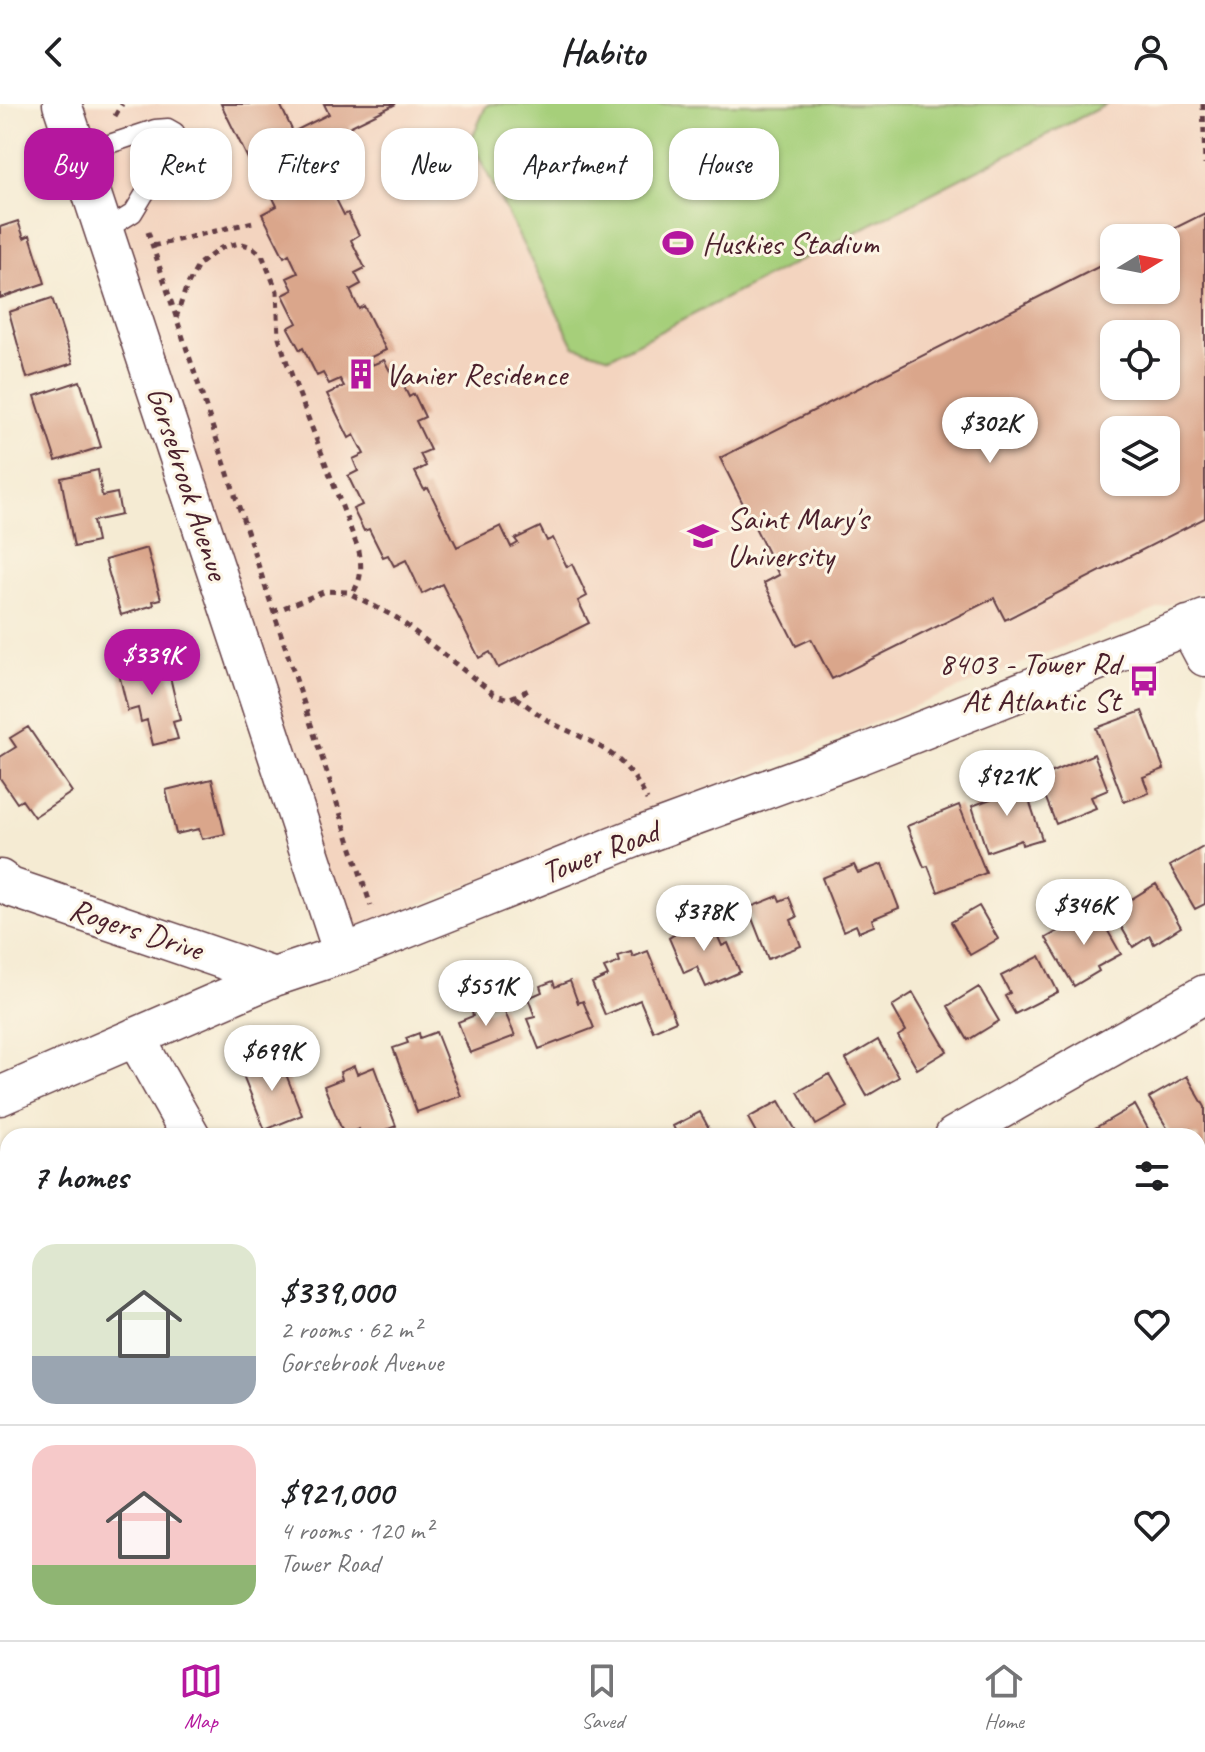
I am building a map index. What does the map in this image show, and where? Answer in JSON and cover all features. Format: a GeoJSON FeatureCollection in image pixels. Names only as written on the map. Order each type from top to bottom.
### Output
{"type":"FeatureCollection","features":[{"type":"Feature","properties":{"kind":"street","name":"Gorsebrook Avenue"},"geometry":{"type":"LineString","coordinates":[[62,104],[70,128]]}},
{"type":"Feature","properties":{"kind":"street","name":"Gorsebrook Avenue"},"geometry":{"type":"LineString","coordinates":[[94,200],[343,954]]}},
{"type":"Feature","properties":{"kind":"street","name":"Tower Road"},"geometry":{"type":"LineString","coordinates":[[0,1096],[274,977],[343,954],[642,835],[1199,634]]}},
{"type":"Feature","properties":{"kind":"street","name":"Rogers Drive"},"geometry":{"type":"LineString","coordinates":[[0,879],[10,887],[274,977]]}},
{"type":"Feature","properties":{"kind":"street"},"geometry":{"type":"LineString","coordinates":[[968,1128],[1205,994]]}},
{"type":"Feature","properties":{"kind":"street"},"geometry":{"type":"LineString","coordinates":[[135,1037],[186,1128]]}},
{"type":"Feature","properties":{"kind":"lane"},"geometry":{"type":"LineString","coordinates":[[104,231],[133,213],[177,140],[175,132],[168,128],[155,129],[114,143]]}},
{"type":"Feature","properties":{"kind":"path"},"geometry":{"type":"LineString","coordinates":[[118,142],[112,124],[122,104]]}},
{"type":"Feature","properties":{"kind":"path"},"geometry":{"type":"LineString","coordinates":[[1203,104],[1205,165]]}},
{"type":"Feature","properties":{"kind":"path"},"geometry":{"type":"LineString","coordinates":[[139,204],[371,908]]}},
{"type":"Feature","properties":{"kind":"path"},"geometry":{"type":"LineString","coordinates":[[153,246],[257,221]]}},
{"type":"Feature","properties":{"kind":"path"},"geometry":{"type":"LineString","coordinates":[[176,319],[186,288],[199,264],[221,248],[239,243],[252,247],[262,255],[277,291],[279,337],[286,360],[359,551],[362,565],[359,585],[351,595]]}},
{"type":"Feature","properties":{"kind":"path"},"geometry":{"type":"LineString","coordinates":[[273,612],[326,591],[339,590],[397,618],[494,694],[502,698],[515,697],[531,689]]}},
{"type":"Feature","properties":{"kind":"path"},"geometry":{"type":"LineString","coordinates":[[515,697],[555,725],[590,739],[609,751],[624,765],[648,803]]}},
{"type":"Feature","properties":{"kind":"shaded area","name":"Saint Mary's University"},"geometry":{"type":"Polygon","coordinates":[[[56,104],[1205,104],[1205,590],[335,938],[88,200],[114,200],[114,128],[64,128],[56,104]]]}},
{"type":"Feature","properties":{"kind":"green space","name":"Huskies Stadium"},"geometry":{"type":"Polygon","coordinates":[[[1107,104],[610,357],[574,346],[501,200],[653,200],[653,128],[494,128],[494,187],[478,155],[477,128],[486,106],[1107,104]]]}},
{"type":"Feature","properties":{"kind":"building"},"geometry":{"type":"Polygon","coordinates":[[[221,104],[280,104],[291,128],[248,128],[248,159],[221,104]]]}},
{"type":"Feature","properties":{"kind":"building"},"geometry":{"type":"Polygon","coordinates":[[[324,104],[396,104],[349,127],[301,128],[329,114],[324,104]]]}},
{"type":"Feature","properties":{"kind":"building"},"geometry":{"type":"Polygon","coordinates":[[[274,200],[336,200],[344,215],[348,213],[359,235],[351,240],[365,268],[355,273],[361,284],[350,290],[359,309],[364,306],[386,350],[369,358],[372,365],[384,360],[390,371],[395,368],[409,397],[414,394],[425,417],[416,421],[430,450],[420,454],[426,466],[415,472],[424,490],[428,488],[457,547],[501,526],[511,547],[518,543],[515,539],[540,527],[547,541],[553,538],[567,567],[572,564],[587,596],[578,601],[589,623],[498,668],[490,652],[479,658],[442,584],[422,594],[406,560],[394,566],[388,555],[383,557],[369,529],[364,531],[353,509],[362,505],[348,476],[358,471],[353,459],[364,454],[354,435],[349,438],[327,394],[344,386],[340,379],[329,384],[323,373],[317,376],[303,348],[300,350],[288,328],[297,323],[283,295],[293,290],[287,278],[298,273],[289,254],[284,257],[262,214],[277,206],[274,200]]]}},
{"type":"Feature","properties":{"kind":"building"},"geometry":{"type":"Polygon","coordinates":[[[1205,213],[1205,518],[1005,620],[994,598],[832,679],[811,639],[796,646],[764,583],[779,575],[720,458],[1100,266],[1100,304],[1180,304],[1180,226],[1205,213]]]}},
{"type":"Feature","properties":{"kind":"building"},"geometry":{"type":"Polygon","coordinates":[[[18,221],[24,238],[30,235],[45,283],[0,298],[0,227],[18,221]]]}},
{"type":"Feature","properties":{"kind":"building"},"geometry":{"type":"Polygon","coordinates":[[[52,298],[73,363],[27,378],[9,312],[52,298]]]}},
{"type":"Feature","properties":{"kind":"building"},"geometry":{"type":"Polygon","coordinates":[[[80,381],[101,447],[56,461],[35,396],[80,381]]]}},
{"type":"Feature","properties":{"kind":"building"},"geometry":{"type":"Polygon","coordinates":[[[98,470],[102,496],[117,493],[121,515],[93,521],[97,542],[74,547],[61,478],[98,470]]]}},
{"type":"Feature","properties":{"kind":"building"},"geometry":{"type":"Polygon","coordinates":[[[147,548],[161,599],[153,601],[154,605],[121,615],[105,560],[147,548]]]}},
{"type":"Feature","properties":{"kind":"building"},"geometry":{"type":"Polygon","coordinates":[[[165,655],[180,720],[173,722],[178,739],[153,745],[147,720],[141,722],[138,708],[128,711],[119,674],[130,671],[128,664],[165,655]]]}},
{"type":"Feature","properties":{"kind":"building"},"geometry":{"type":"Polygon","coordinates":[[[1142,711],[1164,769],[1143,777],[1149,793],[1124,802],[1096,728],[1142,711]]]}},
{"type":"Feature","properties":{"kind":"building"},"geometry":{"type":"Polygon","coordinates":[[[28,727],[72,792],[34,817],[22,800],[17,803],[0,778],[0,757],[16,747],[10,738],[28,727]]]}},
{"type":"Feature","properties":{"kind":"building"},"geometry":{"type":"Polygon","coordinates":[[[1094,754],[1108,790],[1091,797],[1096,808],[1056,824],[1038,778],[1094,754]]]}},
{"type":"Feature","properties":{"kind":"building"},"geometry":{"type":"Polygon","coordinates":[[[212,779],[225,834],[202,839],[199,829],[176,834],[166,790],[212,779]]]}},
{"type":"Feature","properties":{"kind":"building"},"geometry":{"type":"Polygon","coordinates":[[[1023,782],[1042,839],[1022,845],[1021,840],[987,852],[972,806],[991,799],[989,793],[1023,782]]]}},
{"type":"Feature","properties":{"kind":"building"},"geometry":{"type":"Polygon","coordinates":[[[959,805],[986,873],[938,892],[907,826],[959,805]]]}},
{"type":"Feature","properties":{"kind":"building"},"geometry":{"type":"Polygon","coordinates":[[[1205,846],[1205,904],[1195,909],[1170,866],[1205,846]]]}},
{"type":"Feature","properties":{"kind":"building"},"geometry":{"type":"Polygon","coordinates":[[[882,864],[899,908],[872,919],[874,926],[859,932],[856,925],[843,931],[822,878],[854,865],[858,873],[882,864]]]}},
{"type":"Feature","properties":{"kind":"building"},"geometry":{"type":"Polygon","coordinates":[[[1156,884],[1181,927],[1154,944],[1150,936],[1133,947],[1112,911],[1156,884]]]}},
{"type":"Feature","properties":{"kind":"building"},"geometry":{"type":"Polygon","coordinates":[[[778,896],[780,901],[789,897],[797,917],[791,920],[801,946],[768,959],[748,908],[778,896]]]}},
{"type":"Feature","properties":{"kind":"building"},"geometry":{"type":"Polygon","coordinates":[[[979,906],[998,939],[970,955],[951,922],[979,906]]]}},
{"type":"Feature","properties":{"kind":"building"},"geometry":{"type":"Polygon","coordinates":[[[1096,910],[1121,954],[1097,967],[1099,971],[1074,986],[1046,938],[1096,910]]]}},
{"type":"Feature","properties":{"kind":"building"},"geometry":{"type":"Polygon","coordinates":[[[696,921],[699,927],[711,921],[722,946],[728,943],[740,972],[706,987],[697,967],[684,973],[669,938],[696,921]]]}},
{"type":"Feature","properties":{"kind":"building"},"geometry":{"type":"Polygon","coordinates":[[[648,951],[676,1021],[653,1031],[640,1000],[605,1015],[592,983],[608,976],[604,968],[620,962],[618,956],[631,952],[633,957],[648,951]]]}},
{"type":"Feature","properties":{"kind":"building"},"geometry":{"type":"Polygon","coordinates":[[[1040,956],[1058,992],[1015,1014],[1005,996],[1010,993],[1001,976],[1040,956]]]}},
{"type":"Feature","properties":{"kind":"building"},"geometry":{"type":"Polygon","coordinates":[[[553,981],[555,987],[570,981],[578,1003],[583,1001],[594,1028],[539,1049],[527,1019],[535,1017],[528,998],[542,992],[540,986],[553,981]]]}},
{"type":"Feature","properties":{"kind":"building"},"geometry":{"type":"Polygon","coordinates":[[[979,987],[999,1021],[968,1040],[948,1006],[979,987]]]}},
{"type":"Feature","properties":{"kind":"building"},"geometry":{"type":"Polygon","coordinates":[[[913,993],[947,1051],[917,1069],[898,1036],[906,1031],[892,1006],[913,993]]]}},
{"type":"Feature","properties":{"kind":"building"},"geometry":{"type":"Polygon","coordinates":[[[502,1005],[515,1036],[470,1053],[458,1022],[473,1016],[472,1012],[485,1007],[487,1011],[502,1005]]]}},
{"type":"Feature","properties":{"kind":"building"},"geometry":{"type":"Polygon","coordinates":[[[436,1032],[461,1096],[417,1112],[393,1048],[408,1043],[406,1038],[419,1033],[420,1038],[436,1032]]]}},
{"type":"Feature","properties":{"kind":"building"},"geometry":{"type":"Polygon","coordinates":[[[878,1040],[899,1077],[867,1096],[846,1059],[878,1040]]]}},
{"type":"Feature","properties":{"kind":"building"},"geometry":{"type":"Polygon","coordinates":[[[280,1059],[302,1115],[270,1128],[264,1128],[241,1070],[263,1061],[264,1065],[280,1059]]]}},
{"type":"Feature","properties":{"kind":"building"},"geometry":{"type":"Polygon","coordinates":[[[354,1066],[357,1074],[374,1067],[396,1126],[341,1128],[324,1086],[342,1079],[340,1072],[354,1066]]]}},
{"type":"Feature","properties":{"kind":"building"},"geometry":{"type":"Polygon","coordinates":[[[829,1074],[848,1107],[816,1125],[798,1092],[829,1074]]]}},
{"type":"Feature","properties":{"kind":"building"},"geometry":{"type":"Polygon","coordinates":[[[1187,1076],[1205,1107],[1205,1128],[1167,1128],[1149,1098],[1187,1076]]]}},
{"type":"Feature","properties":{"kind":"building"},"geometry":{"type":"Polygon","coordinates":[[[779,1101],[794,1128],[754,1128],[748,1118],[779,1101]]]}},
{"type":"Feature","properties":{"kind":"building"},"geometry":{"type":"Polygon","coordinates":[[[1135,1105],[1148,1128],[1095,1128],[1135,1105]]]}},
{"type":"Feature","properties":{"kind":"building"},"geometry":{"type":"Polygon","coordinates":[[[700,1112],[709,1128],[674,1128],[700,1112]]]}},
{"type":"Feature","properties":{"kind":"place","name":"Huskies Stadium"},"geometry":{"type":"Point","coordinates":[678,243]}},
{"type":"Feature","properties":{"kind":"place","name":"Vanier Residence"},"geometry":{"type":"Point","coordinates":[361,374]}},
{"type":"Feature","properties":{"kind":"place","name":"Saint Mary's University"},"geometry":{"type":"Point","coordinates":[703,536]}},
{"type":"Feature","properties":{"kind":"place","name":"8403 - Tower Rd At Atlantic St"},"geometry":{"type":"Point","coordinates":[1144,681]}}]}
